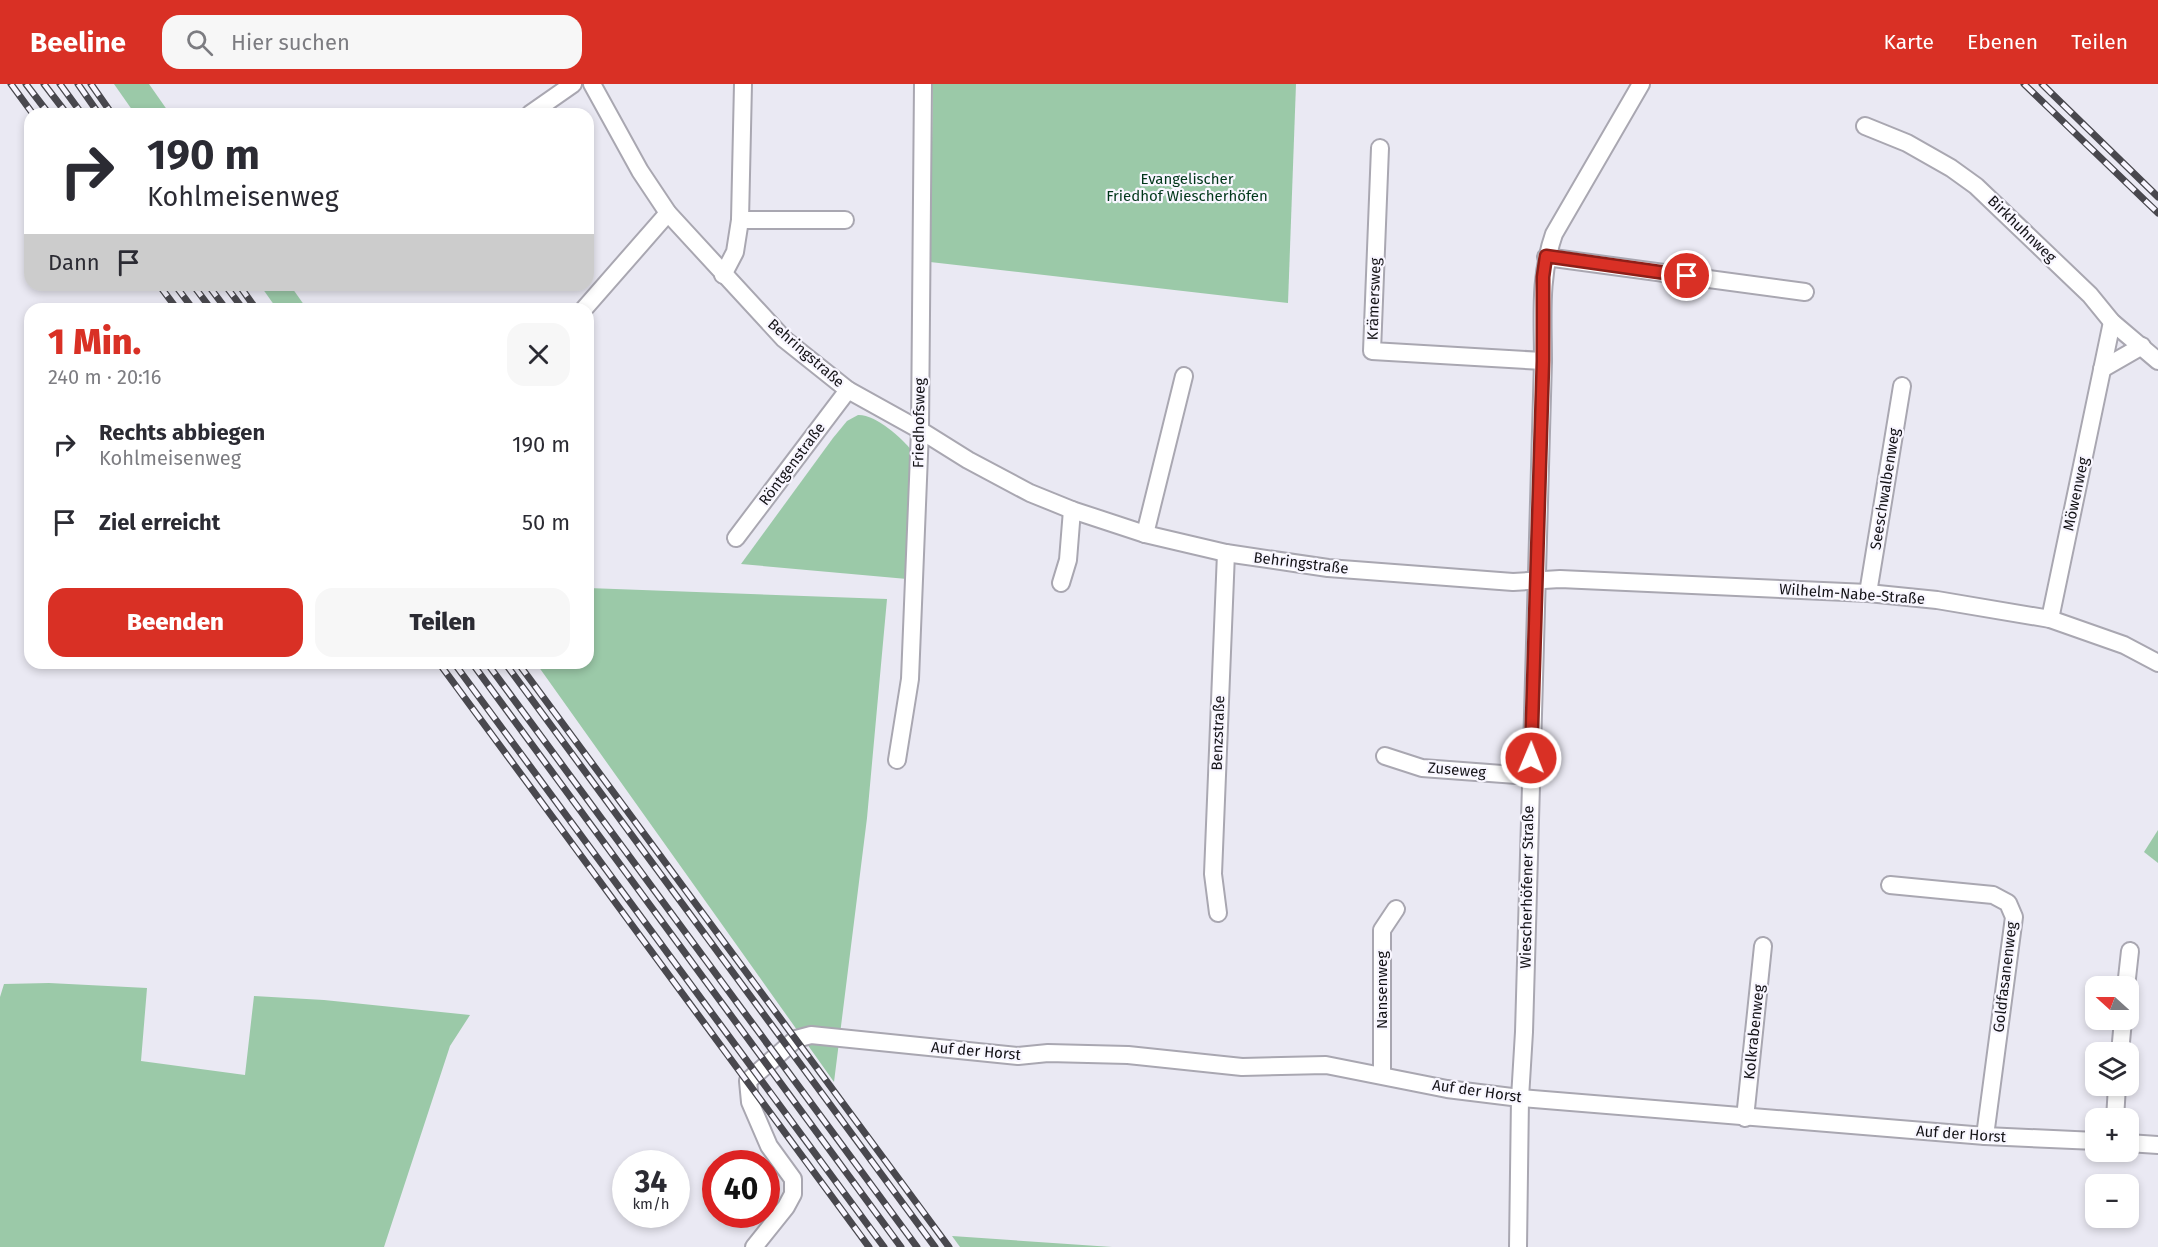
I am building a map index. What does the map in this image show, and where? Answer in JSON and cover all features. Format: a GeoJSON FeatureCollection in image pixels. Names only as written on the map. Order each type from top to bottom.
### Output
{"type":"FeatureCollection","features":[{"type":"Feature","properties":{"kind":"street"},"geometry":{"type":"LineString","coordinates":[[539,108],[573,84]]}},
{"type":"Feature","properties":{"kind":"street","name":"Behringstraße"},"geometry":{"type":"LineString","coordinates":[[592,84],[640,171],[668,213],[784,339],[848,390],[1030,493],[1072,510],[1145,534],[1226,553],[1328,568],[1514,582],[1536,580]]}},
{"type":"Feature","properties":{"kind":"street"},"geometry":{"type":"LineString","coordinates":[[723,274],[735,252],[740,220],[743,84]]}},
{"type":"Feature","properties":{"kind":"street","name":"Friedhofsweg"},"geometry":{"type":"LineString","coordinates":[[897,760],[910,679],[920,430],[923,84]]}},
{"type":"Feature","properties":{"kind":"street","name":"Wiescherhöfener Straße"},"geometry":{"type":"LineString","coordinates":[[1518,1247],[1520,1098],[1524,1032],[1543,361],[1543,277],[1546,256],[1554,234],[1641,84]]}},
{"type":"Feature","properties":{"kind":"street","name":"Birkhuhnweg"},"geometry":{"type":"LineString","coordinates":[[1865,126],[1907,143],[1951,168],[1976,186],[2091,295],[2112,322],[2158,361]]}},
{"type":"Feature","properties":{"kind":"street","name":"Krämersweg"},"geometry":{"type":"LineString","coordinates":[[1380,148],[1372,351],[1543,361]]}},
{"type":"Feature","properties":{"kind":"street"},"geometry":{"type":"LineString","coordinates":[[589,303],[668,213]]}},
{"type":"Feature","properties":{"kind":"street"},"geometry":{"type":"LineString","coordinates":[[740,220],[845,220]]}},
{"type":"Feature","properties":{"kind":"street"},"geometry":{"type":"LineString","coordinates":[[1546,256],[1804,292]]}},
{"type":"Feature","properties":{"kind":"street","name":"Möwenweg"},"geometry":{"type":"LineString","coordinates":[[2050,619],[2112,322]]}},
{"type":"Feature","properties":{"kind":"street"},"geometry":{"type":"LineString","coordinates":[[2102,369],[2142,346]]}},
{"type":"Feature","properties":{"kind":"street"},"geometry":{"type":"LineString","coordinates":[[1145,534],[1184,376]]}},
{"type":"Feature","properties":{"kind":"street","name":"Seeschwalbenweg"},"geometry":{"type":"LineString","coordinates":[[1868,593],[1902,386]]}},
{"type":"Feature","properties":{"kind":"street","name":"Röntgenstraße"},"geometry":{"type":"LineString","coordinates":[[736,538],[848,390]]}},
{"type":"Feature","properties":{"kind":"street"},"geometry":{"type":"LineString","coordinates":[[1061,584],[1068,560],[1072,510]]}},
{"type":"Feature","properties":{"kind":"street","name":"Benzstraße"},"geometry":{"type":"LineString","coordinates":[[1218,913],[1213,874],[1226,553]]}},
{"type":"Feature","properties":{"kind":"street","name":"Wilhelm-Nabe-Straße"},"geometry":{"type":"LineString","coordinates":[[1536,580],[1560,579],[1868,593],[1937,600],[2050,619],[2124,645],[2158,663]]}},
{"type":"Feature","properties":{"kind":"street","name":"Zuseweg"},"geometry":{"type":"LineString","coordinates":[[1384,756],[1422,768],[1530,776]]}},
{"type":"Feature","properties":{"kind":"street","name":"Goldfasanenweg"},"geometry":{"type":"LineString","coordinates":[[1890,885],[1992,895],[2008,903],[2014,917],[1984,1136]]}},
{"type":"Feature","properties":{"kind":"street","name":"Nansenweg"},"geometry":{"type":"LineString","coordinates":[[1382,1075],[1382,930],[1396,909]]}},
{"type":"Feature","properties":{"kind":"street","name":"Kolkrabenweg"},"geometry":{"type":"LineString","coordinates":[[1744,1118],[1763,946]]}},
{"type":"Feature","properties":{"kind":"street"},"geometry":{"type":"LineString","coordinates":[[2127,976],[2130,951]]}},
{"type":"Feature","properties":{"kind":"street","name":"Auf der Horst"},"geometry":{"type":"LineString","coordinates":[[754,1247],[794,1194],[793,1179],[769,1146],[750,1102],[748,1081],[796,1040],[811,1035],[1018,1056],[1048,1053],[1128,1055],[1242,1066],[1326,1065],[1448,1089],[1520,1098],[1744,1118],[1984,1136],[2085,1141]]}},
{"type":"Feature","properties":{"kind":"street"},"geometry":{"type":"LineString","coordinates":[[2139,1144],[2158,1145]]}},
{"type":"Feature","properties":{"kind":"green space"},"geometry":{"type":"Polygon","coordinates":[[[114,84],[149,84],[166,108],[131,108],[114,84]]]}},
{"type":"Feature","properties":{"kind":"green space","name":"Evangelischer Friedhof Wiescherhöfen"},"geometry":{"type":"Polygon","coordinates":[[[933,84],[1296,84],[1288,303],[930,262],[933,84]]]}},
{"type":"Feature","properties":{"kind":"green space"},"geometry":{"type":"Polygon","coordinates":[[[264,291],[294,291],[303,303],[273,303],[264,291]]]}},
{"type":"Feature","properties":{"kind":"green space"},"geometry":{"type":"Polygon","coordinates":[[[858,415],[872,418],[880,423],[912,451],[907,579],[741,564],[833,438],[847,421],[858,415]]]}},
{"type":"Feature","properties":{"kind":"green space"},"geometry":{"type":"Polygon","coordinates":[[[594,588],[887,599],[867,818],[834,1082],[540,669],[594,669],[594,588]]]}},
{"type":"Feature","properties":{"kind":"green space"},"geometry":{"type":"Polygon","coordinates":[[[2158,830],[2158,863],[2144,852],[2158,830]]]}},
{"type":"Feature","properties":{"kind":"green space"},"geometry":{"type":"Polygon","coordinates":[[[49,983],[147,988],[141,1061],[245,1075],[254,996],[324,1000],[470,1015],[450,1046],[384,1247],[0,1247],[0,997],[4,984],[49,983]]]}},
{"type":"Feature","properties":{"kind":"green space"},"geometry":{"type":"Polygon","coordinates":[[[952,1236],[1112,1247],[960,1247],[952,1236]]]}},
{"type":"Feature","properties":{"kind":"railway"},"geometry":{"type":"LineString","coordinates":[[11,84],[29,108]]}},
{"type":"Feature","properties":{"kind":"railway"},"geometry":{"type":"LineString","coordinates":[[26,84],[44,108]]}},
{"type":"Feature","properties":{"kind":"railway"},"geometry":{"type":"LineString","coordinates":[[44,84],[62,108]]}},
{"type":"Feature","properties":{"kind":"railway"},"geometry":{"type":"LineString","coordinates":[[60,84],[78,108]]}},
{"type":"Feature","properties":{"kind":"railway"},"geometry":{"type":"LineString","coordinates":[[78,84],[95,108]]}},
{"type":"Feature","properties":{"kind":"railway"},"geometry":{"type":"LineString","coordinates":[[91,84],[108,108]]}},
{"type":"Feature","properties":{"kind":"railway"},"geometry":{"type":"LineString","coordinates":[[2024,84],[2158,213]]}},
{"type":"Feature","properties":{"kind":"railway"},"geometry":{"type":"LineString","coordinates":[[2042,84],[2158,197]]}},
{"type":"Feature","properties":{"kind":"railway"},"geometry":{"type":"LineString","coordinates":[[164,291],[172,303]]}},
{"type":"Feature","properties":{"kind":"railway"},"geometry":{"type":"LineString","coordinates":[[180,291],[188,303]]}},
{"type":"Feature","properties":{"kind":"railway"},"geometry":{"type":"LineString","coordinates":[[198,291],[206,303]]}},
{"type":"Feature","properties":{"kind":"railway"},"geometry":{"type":"LineString","coordinates":[[212,291],[222,303]]}},
{"type":"Feature","properties":{"kind":"railway"},"geometry":{"type":"LineString","coordinates":[[230,291],[238,303]]}},
{"type":"Feature","properties":{"kind":"railway"},"geometry":{"type":"LineString","coordinates":[[243,291],[252,303]]}},
{"type":"Feature","properties":{"kind":"railway"},"geometry":{"type":"LineString","coordinates":[[443,669],[869,1247]]}},
{"type":"Feature","properties":{"kind":"railway"},"geometry":{"type":"LineString","coordinates":[[458,669],[884,1247]]}},
{"type":"Feature","properties":{"kind":"railway"},"geometry":{"type":"LineString","coordinates":[[476,669],[901,1247]]}},
{"type":"Feature","properties":{"kind":"railway"},"geometry":{"type":"LineString","coordinates":[[491,669],[917,1247]]}},
{"type":"Feature","properties":{"kind":"railway"},"geometry":{"type":"LineString","coordinates":[[509,669],[935,1247]]}},
{"type":"Feature","properties":{"kind":"railway"},"geometry":{"type":"LineString","coordinates":[[522,669],[949,1247]]}},
{"type":"Feature","properties":{"kind":"route"},"geometry":{"type":"LineString","coordinates":[[1531,758],[1543,361],[1543,277],[1546,256],[1687,276]]}}]}
